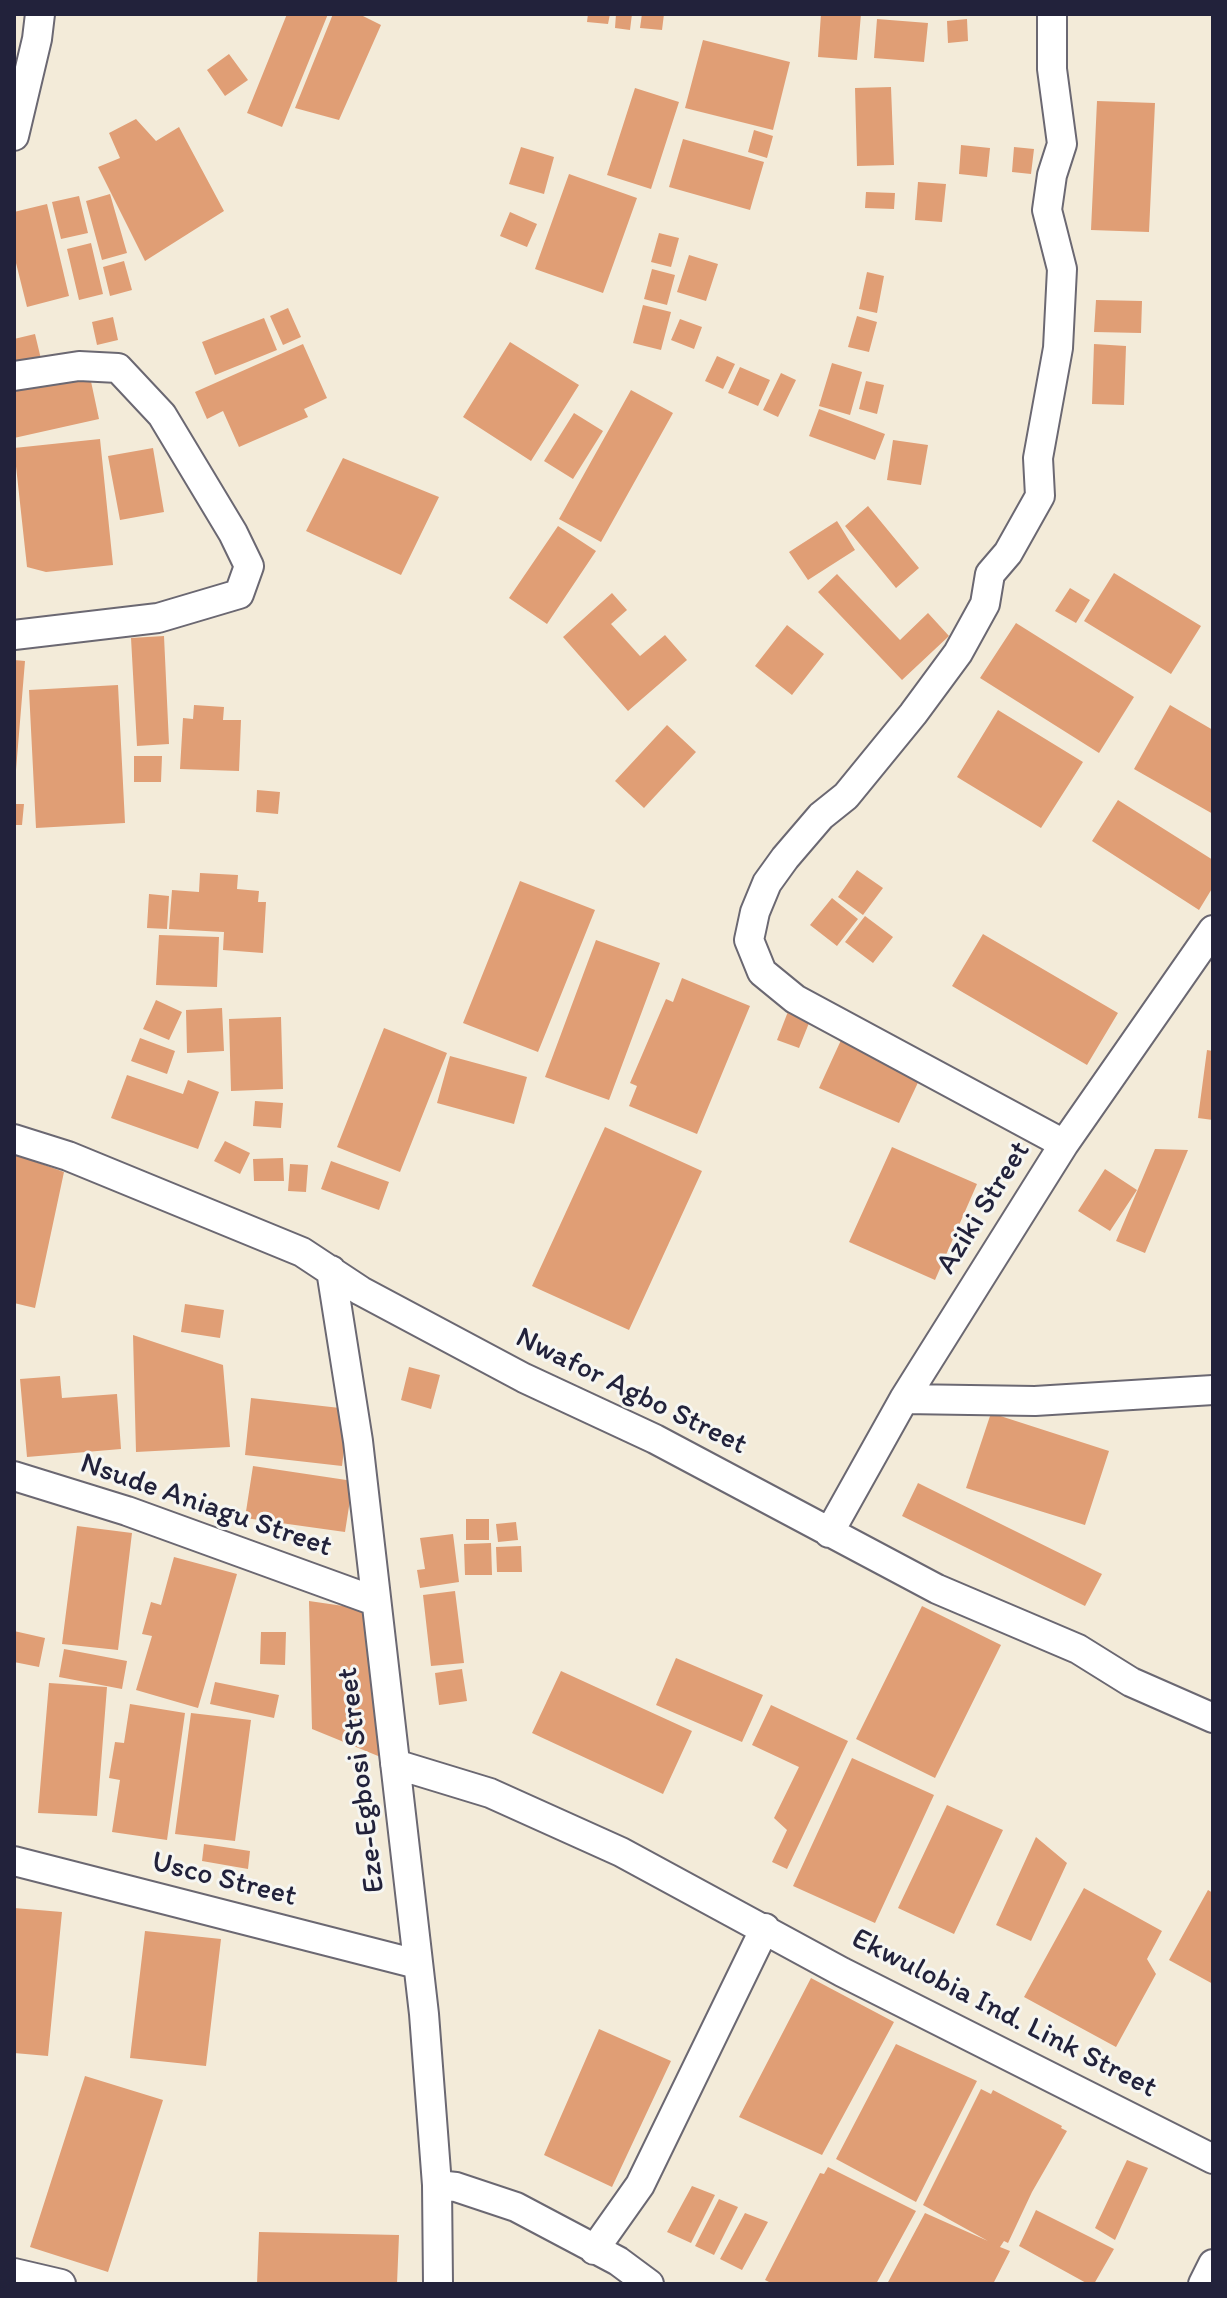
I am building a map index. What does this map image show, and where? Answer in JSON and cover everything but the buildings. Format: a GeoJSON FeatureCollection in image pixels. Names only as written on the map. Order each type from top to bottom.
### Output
{"type":"FeatureCollection","features":[{"type":"Feature","properties":{"kind":"street"},"geometry":{"type":"LineString","coordinates":[[14,136],[40,14]]}},
{"type":"Feature","properties":{"kind":"street"},"geometry":{"type":"LineString","coordinates":[[1052,14],[1052,69],[1062,144],[1052,175],[1047,210],[1062,269],[1058,348],[1038,458],[1040,496],[1008,553],[990,574],[985,604],[958,653],[846,796],[821,816],[785,858],[767,883],[755,912],[749,940],[762,972],[795,999],[1064,1144]]}},
{"type":"Feature","properties":{"kind":"street"},"geometry":{"type":"LineString","coordinates":[[14,376],[79,366],[118,368],[162,415],[233,533],[249,566],[239,594],[158,618],[14,635]]}},
{"type":"Feature","properties":{"kind":"street","name":"Aziki Street"},"geometry":{"type":"LineString","coordinates":[[829,1533],[904,1399],[1064,1144],[1208,946]]}},
{"type":"Feature","properties":{"kind":"street","name":"Nwafor Agbo Street"},"geometry":{"type":"LineString","coordinates":[[14,1139],[68,1156],[302,1252],[361,1291],[524,1378],[655,1439],[937,1589],[1078,1649],[1131,1682],[1213,1718]]}},
{"type":"Feature","properties":{"kind":"street","name":"Eze-Egbosi Street"},"geometry":{"type":"LineString","coordinates":[[331,1270],[358,1441],[424,2014],[437,2185],[438,2284]]}},
{"type":"Feature","properties":{"kind":"street"},"geometry":{"type":"LineString","coordinates":[[904,1399],[1035,1401],[1213,1390]]}},
{"type":"Feature","properties":{"kind":"street","name":"Nsude Aniagu Street"},"geometry":{"type":"LineString","coordinates":[[14,1476],[127,1511],[375,1601]]}},
{"type":"Feature","properties":{"kind":"street","name":"Ekwulobia Ind. Link Street"},"geometry":{"type":"LineString","coordinates":[[395,1764],[490,1793],[621,1852],[842,1972],[1213,2159]]}},
{"type":"Feature","properties":{"kind":"street","name":"Usco Street"},"geometry":{"type":"LineString","coordinates":[[14,1861],[417,1964]]}},
{"type":"Feature","properties":{"kind":"street"},"geometry":{"type":"LineString","coordinates":[[594,2250],[640,2185],[765,1928]]}},
{"type":"Feature","properties":{"kind":"street"},"geometry":{"type":"LineString","coordinates":[[437,2185],[456,2187],[516,2207],[618,2261],[649,2284]]}},
{"type":"Feature","properties":{"kind":"street"},"geometry":{"type":"LineString","coordinates":[[1203,2284],[1213,2264]]}},
{"type":"Feature","properties":{"kind":"street"},"geometry":{"type":"LineString","coordinates":[[14,2273],[61,2284]]}}]}
